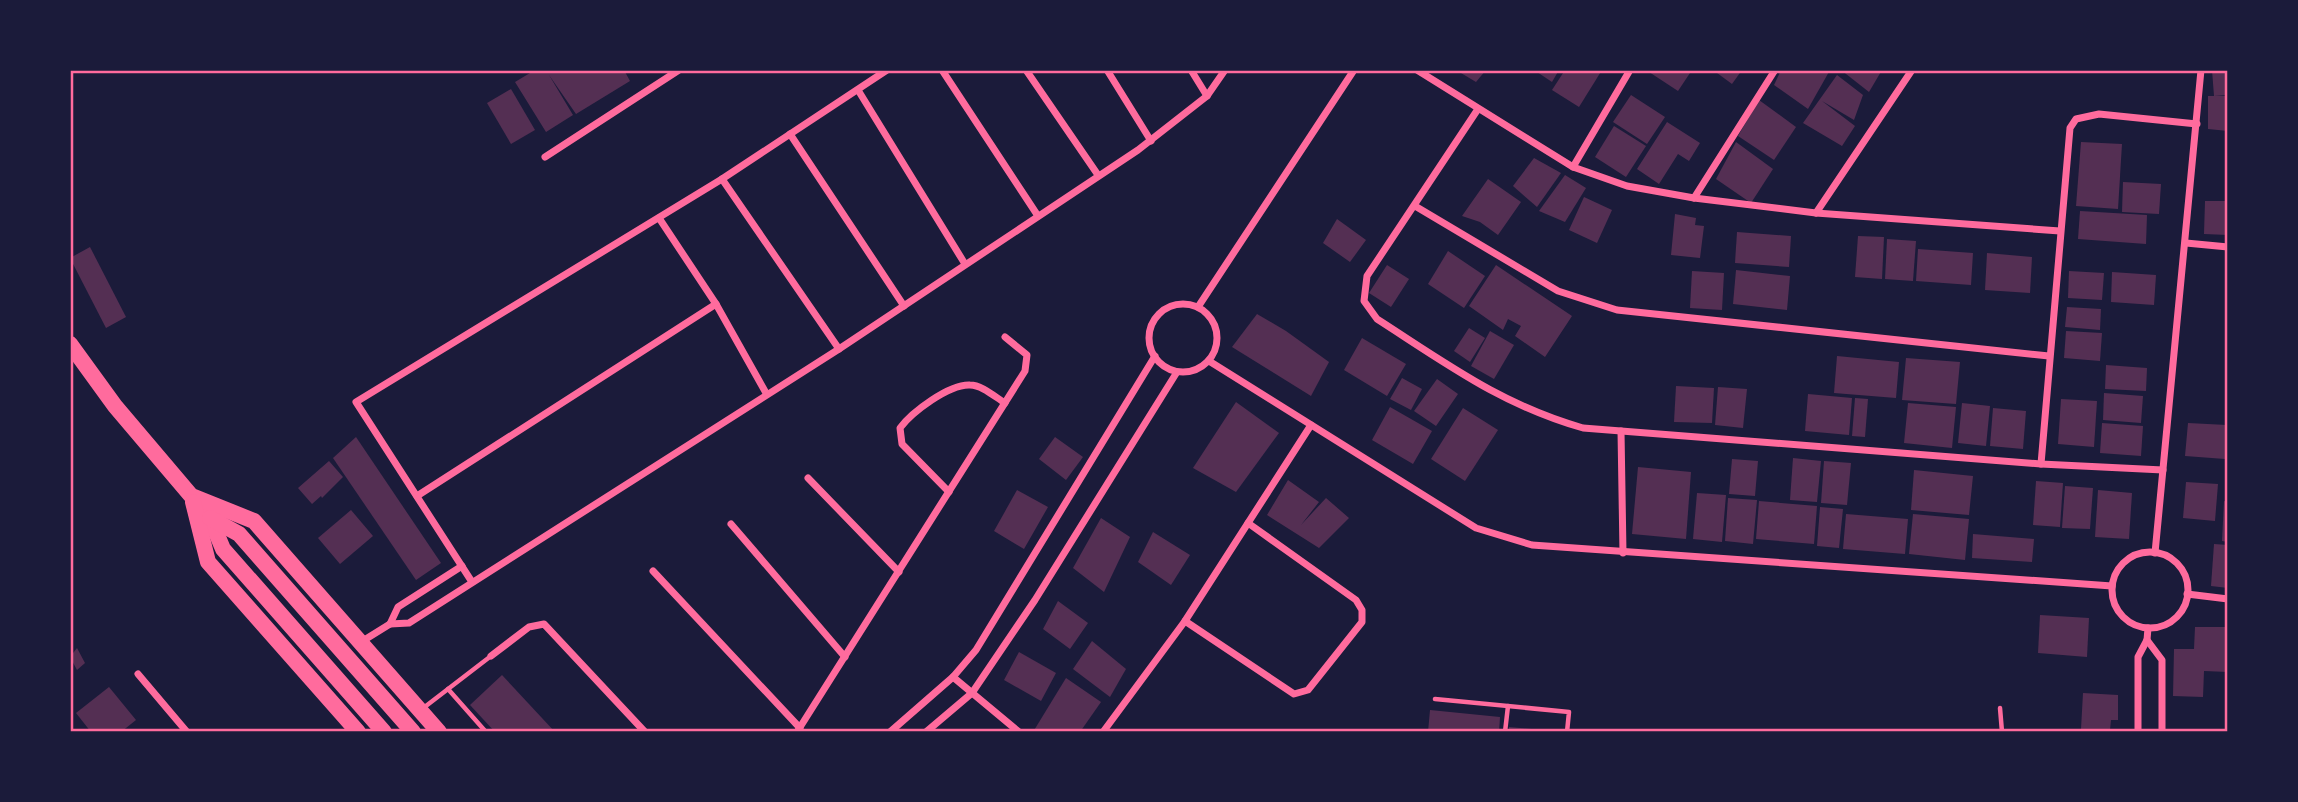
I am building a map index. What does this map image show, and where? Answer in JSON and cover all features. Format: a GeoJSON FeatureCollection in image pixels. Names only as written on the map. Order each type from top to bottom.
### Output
{"type":"FeatureCollection","features":[{"type":"Feature","properties":{"kind":"highway"},"geometry":{"type":"LineString","coordinates":[[70,344],[115,406],[191,497],[210,518],[239,534],[413,732]]}},
{"type":"Feature","properties":{"kind":"highway"},"geometry":{"type":"LineString","coordinates":[[191,497],[254,522],[439,732]]}},
{"type":"Feature","properties":{"kind":"highway"},"geometry":{"type":"LineString","coordinates":[[191,497],[208,562],[358,732]]}},
{"type":"Feature","properties":{"kind":"highway"},"geometry":{"type":"LineString","coordinates":[[210,518],[223,549],[384,732]]}},
{"type":"Feature","properties":{"kind":"street"},"geometry":{"type":"LineString","coordinates":[[545,157],[679,70]]}},
{"type":"Feature","properties":{"kind":"street"},"geometry":{"type":"LineString","coordinates":[[472,582],[356,402],[722,179],[887,70]]}},
{"type":"Feature","properties":{"kind":"street"},"geometry":{"type":"LineString","coordinates":[[942,70],[1038,216]]}},
{"type":"Feature","properties":{"kind":"street"},"geometry":{"type":"LineString","coordinates":[[1026,70],[1098,175]]}},
{"type":"Feature","properties":{"kind":"street"},"geometry":{"type":"LineString","coordinates":[[1107,70],[1151,141]]}},
{"type":"Feature","properties":{"kind":"street"},"geometry":{"type":"LineString","coordinates":[[1191,70],[1207,96]]}},
{"type":"Feature","properties":{"kind":"street"},"geometry":{"type":"LineString","coordinates":[[360,642],[390,624],[409,623],[766,393],[839,349],[1151,141],[1207,96],[1226,70]]}},
{"type":"Feature","properties":{"kind":"street"},"geometry":{"type":"LineString","coordinates":[[1198,307],[1354,70]]}},
{"type":"Feature","properties":{"kind":"street"},"geometry":{"type":"LineString","coordinates":[[1417,70],[1573,167],[1627,186],[1694,198],[1816,213],[2060,231]]}},
{"type":"Feature","properties":{"kind":"street"},"geometry":{"type":"LineString","coordinates":[[1573,167],[1630,70]]}},
{"type":"Feature","properties":{"kind":"street"},"geometry":{"type":"LineString","coordinates":[[1694,198],[1775,70]]}},
{"type":"Feature","properties":{"kind":"street"},"geometry":{"type":"LineString","coordinates":[[1816,213],[1912,70]]}},
{"type":"Feature","properties":{"kind":"street"},"geometry":{"type":"LineString","coordinates":[[2155,553],[2201,70]]}},
{"type":"Feature","properties":{"kind":"street"},"geometry":{"type":"LineString","coordinates":[[859,90],[965,264]]}},
{"type":"Feature","properties":{"kind":"street"},"geometry":{"type":"LineString","coordinates":[[1478,109],[1367,276],[1364,301],[1368,312],[1499,397],[1538,415],[1583,428],[2041,464],[2163,470]]}},
{"type":"Feature","properties":{"kind":"street"},"geometry":{"type":"LineString","coordinates":[[2041,464],[2067,140],[2076,119],[2099,114],[2197,124]]}},
{"type":"Feature","properties":{"kind":"street"},"geometry":{"type":"LineString","coordinates":[[790,134],[904,306]]}},
{"type":"Feature","properties":{"kind":"street"},"geometry":{"type":"LineString","coordinates":[[722,179],[839,349]]}},
{"type":"Feature","properties":{"kind":"street"},"geometry":{"type":"LineString","coordinates":[[1415,206],[1558,291],[1617,310],[2049,355]]}},
{"type":"Feature","properties":{"kind":"street"},"geometry":{"type":"LineString","coordinates":[[659,218],[716,304],[766,393]]}},
{"type":"Feature","properties":{"kind":"street"},"geometry":{"type":"LineString","coordinates":[[2186,243],[2228,247]]}},
{"type":"Feature","properties":{"kind":"street"},"geometry":{"type":"LineString","coordinates":[[417,496],[716,304]]}},
{"type":"Feature","properties":{"kind":"street"},"geometry":{"type":"LineString","coordinates":[[1177,304],[1198,307],[1210,317],[1217,331],[1216,347],[1209,361],[1191,371],[1177,372],[1168,369],[1155,356],[1150,335],[1158,315],[1177,304]]}},
{"type":"Feature","properties":{"kind":"street"},"geometry":{"type":"LineString","coordinates":[[653,571],[798,730],[1025,371],[1028,360],[1024,351],[1005,337]]}},
{"type":"Feature","properties":{"kind":"street"},"geometry":{"type":"LineString","coordinates":[[890,732],[953,677],[976,650],[1155,356]]}},
{"type":"Feature","properties":{"kind":"street"},"geometry":{"type":"LineString","coordinates":[[1209,361],[1476,528],[1532,545],[2112,586]]}},
{"type":"Feature","properties":{"kind":"street"},"geometry":{"type":"LineString","coordinates":[[926,732],[972,693],[1035,600],[1177,372]]}},
{"type":"Feature","properties":{"kind":"street"},"geometry":{"type":"LineString","coordinates":[[949,492],[902,444],[900,428],[945,393],[964,386],[979,387],[1005,403]]}},
{"type":"Feature","properties":{"kind":"street"},"geometry":{"type":"LineString","coordinates":[[1103,732],[1185,621],[1311,425]]}},
{"type":"Feature","properties":{"kind":"street"},"geometry":{"type":"LineString","coordinates":[[1620,430],[1623,553]]}},
{"type":"Feature","properties":{"kind":"street"},"geometry":{"type":"LineString","coordinates":[[808,478],[899,572]]}},
{"type":"Feature","properties":{"kind":"street"},"geometry":{"type":"LineString","coordinates":[[1185,621],[1294,694],[1308,690],[1362,622],[1362,610],[1356,600],[1248,523]]}},
{"type":"Feature","properties":{"kind":"street"},"geometry":{"type":"LineString","coordinates":[[730,524],[845,657]]}},
{"type":"Feature","properties":{"kind":"street"},"geometry":{"type":"LineString","coordinates":[[2145,552],[2155,553],[2171,559],[2182,570],[2187,594],[2183,608],[2174,619],[2148,628],[2130,622],[2118,610],[2112,586],[2120,567],[2127,560],[2145,552]]}},
{"type":"Feature","properties":{"kind":"street"},"geometry":{"type":"LineString","coordinates":[[390,624],[398,607],[462,566]]}},
{"type":"Feature","properties":{"kind":"street"},"geometry":{"type":"LineString","coordinates":[[2187,594],[2228,599]]}},
{"type":"Feature","properties":{"kind":"street"},"geometry":{"type":"LineString","coordinates":[[491,656],[529,627],[544,624],[645,732]]}},
{"type":"Feature","properties":{"kind":"street"},"geometry":{"type":"LineString","coordinates":[[2138,732],[2138,657],[2147,639],[2148,628]]}},
{"type":"Feature","properties":{"kind":"street"},"geometry":{"type":"LineString","coordinates":[[2147,639],[2162,660],[2162,732]]}},
{"type":"Feature","properties":{"kind":"street"},"geometry":{"type":"LineString","coordinates":[[138,674],[187,732]]}},
{"type":"Feature","properties":{"kind":"street"},"geometry":{"type":"LineString","coordinates":[[953,677],[1019,732]]}},
{"type":"Feature","properties":{"kind":"lane"},"geometry":{"type":"LineString","coordinates":[[420,710],[491,656]]}},
{"type":"Feature","properties":{"kind":"lane"},"geometry":{"type":"LineString","coordinates":[[448,690],[486,732]]}},
{"type":"Feature","properties":{"kind":"lane"},"geometry":{"type":"LineString","coordinates":[[1435,699],[1569,712],[1567,732]]}},
{"type":"Feature","properties":{"kind":"lane"},"geometry":{"type":"LineString","coordinates":[[1505,732],[1508,706]]}},
{"type":"Feature","properties":{"kind":"lane"},"geometry":{"type":"LineString","coordinates":[[2000,708],[2002,732]]}},
{"type":"Feature","properties":{"kind":"building"},"geometry":{"type":"Polygon","coordinates":[[[535,70],[624,70],[630,81],[576,114],[549,75],[573,115],[546,132],[515,82],[535,70]]]}},
{"type":"Feature","properties":{"kind":"building"},"geometry":{"type":"Polygon","coordinates":[[[1456,70],[1486,70],[1476,82],[1456,70]]]}},
{"type":"Feature","properties":{"kind":"building"},"geometry":{"type":"Polygon","coordinates":[[[1534,70],[1559,70],[1552,82],[1534,70]]]}},
{"type":"Feature","properties":{"kind":"building"},"geometry":{"type":"Polygon","coordinates":[[[1565,70],[1602,70],[1579,107],[1552,90],[1565,70]]]}},
{"type":"Feature","properties":{"kind":"building"},"geometry":{"type":"Polygon","coordinates":[[[1646,70],[1692,70],[1678,91],[1646,70]]]}},
{"type":"Feature","properties":{"kind":"building"},"geometry":{"type":"Polygon","coordinates":[[[1713,70],[1742,70],[1732,84],[1713,70]]]}},
{"type":"Feature","properties":{"kind":"building"},"geometry":{"type":"Polygon","coordinates":[[[1781,70],[1830,70],[1808,109],[1774,85],[1781,70]]]}},
{"type":"Feature","properties":{"kind":"building"},"geometry":{"type":"Polygon","coordinates":[[[1841,70],[1882,70],[1869,92],[1841,70]]]}},
{"type":"Feature","properties":{"kind":"building"},"geometry":{"type":"Polygon","coordinates":[[[2212,70],[2228,70],[2228,95],[2214,96],[2212,70]]]}},
{"type":"Feature","properties":{"kind":"building"},"geometry":{"type":"Polygon","coordinates":[[[1837,75],[1863,95],[1854,120],[1822,101],[1855,126],[1842,146],[1803,123],[1837,75]]]}},
{"type":"Feature","properties":{"kind":"building"},"geometry":{"type":"Polygon","coordinates":[[[511,89],[535,130],[511,144],[487,103],[511,89]]]}},
{"type":"Feature","properties":{"kind":"building"},"geometry":{"type":"Polygon","coordinates":[[[1631,95],[1665,117],[1647,144],[1613,122],[1631,95]]]}},
{"type":"Feature","properties":{"kind":"building"},"geometry":{"type":"Polygon","coordinates":[[[2208,96],[2228,96],[2228,131],[2208,129],[2208,96]]]}},
{"type":"Feature","properties":{"kind":"building"},"geometry":{"type":"Polygon","coordinates":[[[1759,100],[1796,127],[1774,160],[1738,136],[1759,100]]]}},
{"type":"Feature","properties":{"kind":"building"},"geometry":{"type":"Polygon","coordinates":[[[1667,122],[1700,143],[1689,161],[1678,154],[1659,184],[1637,169],[1667,122]]]}},
{"type":"Feature","properties":{"kind":"building"},"geometry":{"type":"Polygon","coordinates":[[[1614,126],[1646,146],[1626,177],[1595,157],[1614,126]]]}},
{"type":"Feature","properties":{"kind":"building"},"geometry":{"type":"Polygon","coordinates":[[[1736,142],[1773,169],[1751,203],[1716,179],[1736,142]]]}},
{"type":"Feature","properties":{"kind":"building"},"geometry":{"type":"Polygon","coordinates":[[[2081,142],[2122,144],[2118,209],[2076,206],[2081,142]]]}},
{"type":"Feature","properties":{"kind":"building"},"geometry":{"type":"Polygon","coordinates":[[[1534,158],[1561,173],[1537,207],[1513,186],[1534,158]]]}},
{"type":"Feature","properties":{"kind":"building"},"geometry":{"type":"Polygon","coordinates":[[[1565,175],[1586,188],[1565,222],[1539,211],[1565,175]]]}},
{"type":"Feature","properties":{"kind":"building"},"geometry":{"type":"Polygon","coordinates":[[[1488,179],[1521,202],[1498,235],[1480,222],[1462,216],[1488,179]]]}},
{"type":"Feature","properties":{"kind":"building"},"geometry":{"type":"Polygon","coordinates":[[[2123,182],[2161,184],[2159,214],[2122,212],[2123,182]]]}},
{"type":"Feature","properties":{"kind":"building"},"geometry":{"type":"Polygon","coordinates":[[[1584,197],[1612,210],[1597,243],[1569,230],[1584,197]]]}},
{"type":"Feature","properties":{"kind":"building"},"geometry":{"type":"Polygon","coordinates":[[[2205,201],[2228,201],[2228,235],[2204,234],[2205,201]]]}},
{"type":"Feature","properties":{"kind":"building"},"geometry":{"type":"Polygon","coordinates":[[[2080,211],[2147,215],[2146,244],[2078,239],[2080,211]]]}},
{"type":"Feature","properties":{"kind":"building"},"geometry":{"type":"Polygon","coordinates":[[[1675,214],[1696,218],[1695,225],[1704,226],[1700,258],[1671,255],[1675,214]]]}},
{"type":"Feature","properties":{"kind":"building"},"geometry":{"type":"Polygon","coordinates":[[[1337,219],[1366,240],[1350,262],[1323,243],[1337,219]]]}},
{"type":"Feature","properties":{"kind":"building"},"geometry":{"type":"Polygon","coordinates":[[[1737,232],[1791,236],[1789,267],[1735,263],[1737,232]]]}},
{"type":"Feature","properties":{"kind":"building"},"geometry":{"type":"Polygon","coordinates":[[[1858,236],[1884,237],[1882,279],[1855,277],[1858,236]]]}},
{"type":"Feature","properties":{"kind":"building"},"geometry":{"type":"Polygon","coordinates":[[[1887,239],[1916,241],[1913,281],[1885,279],[1887,239]]]}},
{"type":"Feature","properties":{"kind":"building"},"geometry":{"type":"Polygon","coordinates":[[[90,247],[126,317],[106,328],[70,258],[90,247]]]}},
{"type":"Feature","properties":{"kind":"building"},"geometry":{"type":"Polygon","coordinates":[[[1918,249],[1973,253],[1971,285],[1916,281],[1918,249]]]}},
{"type":"Feature","properties":{"kind":"building"},"geometry":{"type":"Polygon","coordinates":[[[1448,251],[1485,276],[1464,308],[1428,284],[1448,251]]]}},
{"type":"Feature","properties":{"kind":"building"},"geometry":{"type":"Polygon","coordinates":[[[1987,253],[2032,257],[2030,293],[1985,290],[1987,253]]]}},
{"type":"Feature","properties":{"kind":"building"},"geometry":{"type":"Polygon","coordinates":[[[1387,265],[1409,279],[1391,307],[1369,293],[1387,265]]]}},
{"type":"Feature","properties":{"kind":"building"},"geometry":{"type":"Polygon","coordinates":[[[1496,265],[1572,316],[1545,357],[1515,336],[1521,326],[1508,319],[1503,330],[1469,306],[1496,265]]]}},
{"type":"Feature","properties":{"kind":"building"},"geometry":{"type":"Polygon","coordinates":[[[1736,270],[1790,276],[1787,310],[1733,304],[1736,270]]]}},
{"type":"Feature","properties":{"kind":"building"},"geometry":{"type":"Polygon","coordinates":[[[1692,271],[1724,273],[1722,310],[1690,308],[1692,271]]]}},
{"type":"Feature","properties":{"kind":"building"},"geometry":{"type":"Polygon","coordinates":[[[2069,271],[2104,273],[2102,300],[2068,298],[2069,271]]]}},
{"type":"Feature","properties":{"kind":"building"},"geometry":{"type":"Polygon","coordinates":[[[2112,272],[2156,275],[2154,305],[2111,302],[2112,272]]]}},
{"type":"Feature","properties":{"kind":"building"},"geometry":{"type":"Polygon","coordinates":[[[2067,307],[2101,309],[2100,330],[2065,327],[2067,307]]]}},
{"type":"Feature","properties":{"kind":"building"},"geometry":{"type":"Polygon","coordinates":[[[1257,314],[1329,362],[1311,396],[1232,347],[1257,314]]]}},
{"type":"Feature","properties":{"kind":"building"},"geometry":{"type":"Polygon","coordinates":[[[1469,328],[1485,338],[1470,362],[1454,351],[1469,328]]]}},
{"type":"Feature","properties":{"kind":"building"},"geometry":{"type":"Polygon","coordinates":[[[1490,331],[1514,345],[1494,379],[1471,366],[1490,331]]]}},
{"type":"Feature","properties":{"kind":"building"},"geometry":{"type":"Polygon","coordinates":[[[2066,331],[2102,333],[2100,361],[2064,358],[2066,331]]]}},
{"type":"Feature","properties":{"kind":"building"},"geometry":{"type":"Polygon","coordinates":[[[1362,338],[1406,364],[1387,396],[1344,370],[1362,338]]]}},
{"type":"Feature","properties":{"kind":"building"},"geometry":{"type":"Polygon","coordinates":[[[1837,356],[1899,362],[1896,398],[1834,393],[1837,356]]]}},
{"type":"Feature","properties":{"kind":"building"},"geometry":{"type":"Polygon","coordinates":[[[1906,358],[1960,362],[1956,404],[1902,400],[1906,358]]]}},
{"type":"Feature","properties":{"kind":"building"},"geometry":{"type":"Polygon","coordinates":[[[2106,365],[2147,368],[2146,391],[2105,389],[2106,365]]]}},
{"type":"Feature","properties":{"kind":"building"},"geometry":{"type":"Polygon","coordinates":[[[1402,378],[1422,389],[1411,410],[1390,399],[1402,378]]]}},
{"type":"Feature","properties":{"kind":"building"},"geometry":{"type":"Polygon","coordinates":[[[1437,379],[1458,394],[1436,426],[1414,411],[1437,379]]]}},
{"type":"Feature","properties":{"kind":"building"},"geometry":{"type":"Polygon","coordinates":[[[1676,386],[1714,388],[1712,423],[1674,422],[1676,386]]]}},
{"type":"Feature","properties":{"kind":"building"},"geometry":{"type":"Polygon","coordinates":[[[1718,387],[1747,389],[1743,428],[1715,425],[1718,387]]]}},
{"type":"Feature","properties":{"kind":"building"},"geometry":{"type":"Polygon","coordinates":[[[2104,393],[2143,396],[2141,423],[2103,420],[2104,393]]]}},
{"type":"Feature","properties":{"kind":"building"},"geometry":{"type":"Polygon","coordinates":[[[1808,394],[1852,398],[1849,435],[1805,431],[1808,394]]]}},
{"type":"Feature","properties":{"kind":"building"},"geometry":{"type":"Polygon","coordinates":[[[1855,398],[1868,399],[1865,437],[1852,436],[1855,398]]]}},
{"type":"Feature","properties":{"kind":"building"},"geometry":{"type":"Polygon","coordinates":[[[2061,399],[2097,401],[2094,447],[2058,444],[2061,399]]]}},
{"type":"Feature","properties":{"kind":"building"},"geometry":{"type":"Polygon","coordinates":[[[1236,402],[1279,433],[1236,492],[1193,468],[1236,402]]]}},
{"type":"Feature","properties":{"kind":"building"},"geometry":{"type":"Polygon","coordinates":[[[1908,403],[1956,407],[1952,448],[1904,443],[1908,403]]]}},
{"type":"Feature","properties":{"kind":"building"},"geometry":{"type":"Polygon","coordinates":[[[1962,403],[1990,406],[1986,446],[1958,443],[1962,403]]]}},
{"type":"Feature","properties":{"kind":"building"},"geometry":{"type":"Polygon","coordinates":[[[1390,407],[1432,431],[1413,464],[1372,440],[1390,407]]]}},
{"type":"Feature","properties":{"kind":"building"},"geometry":{"type":"Polygon","coordinates":[[[1463,408],[1498,430],[1465,481],[1431,459],[1463,408]]]}},
{"type":"Feature","properties":{"kind":"building"},"geometry":{"type":"Polygon","coordinates":[[[1993,408],[2026,411],[2023,449],[1990,446],[1993,408]]]}},
{"type":"Feature","properties":{"kind":"building"},"geometry":{"type":"Polygon","coordinates":[[[2102,423],[2143,426],[2141,456],[2100,453],[2102,423]]]}},
{"type":"Feature","properties":{"kind":"building"},"geometry":{"type":"Polygon","coordinates":[[[2188,423],[2227,425],[2225,459],[2185,456],[2188,423]]]}},
{"type":"Feature","properties":{"kind":"building"},"geometry":{"type":"Polygon","coordinates":[[[356,437],[441,563],[416,580],[333,458],[356,437]]]}},
{"type":"Feature","properties":{"kind":"building"},"geometry":{"type":"Polygon","coordinates":[[[1055,437],[1083,457],[1066,480],[1039,459],[1055,437]]]}},
{"type":"Feature","properties":{"kind":"building"},"geometry":{"type":"Polygon","coordinates":[[[1793,458],[1821,461],[1817,502],[1790,500],[1793,458]]]}},
{"type":"Feature","properties":{"kind":"building"},"geometry":{"type":"Polygon","coordinates":[[[1732,459],[1758,461],[1755,496],[1729,494],[1732,459]]]}},
{"type":"Feature","properties":{"kind":"building"},"geometry":{"type":"Polygon","coordinates":[[[329,461],[343,477],[312,504],[298,488],[329,461]]]}},
{"type":"Feature","properties":{"kind":"building"},"geometry":{"type":"Polygon","coordinates":[[[1824,461],[1851,463],[1847,505],[1821,503],[1824,461]]]}},
{"type":"Feature","properties":{"kind":"building"},"geometry":{"type":"Polygon","coordinates":[[[1638,467],[1691,472],[1686,539],[1632,534],[1638,467]]]}},
{"type":"Feature","properties":{"kind":"building"},"geometry":{"type":"Polygon","coordinates":[[[1914,470],[1973,476],[1969,515],[1911,510],[1914,470]]]}},
{"type":"Feature","properties":{"kind":"building"},"geometry":{"type":"Polygon","coordinates":[[[1288,480],[1319,502],[1301,525],[1326,498],[1349,518],[1319,548],[1267,515],[1288,480]]]}},
{"type":"Feature","properties":{"kind":"building"},"geometry":{"type":"Polygon","coordinates":[[[2036,481],[2063,483],[2060,527],[2033,525],[2036,481]]]}},
{"type":"Feature","properties":{"kind":"building"},"geometry":{"type":"Polygon","coordinates":[[[2186,482],[2218,484],[2215,521],[2183,518],[2186,482]]]}},
{"type":"Feature","properties":{"kind":"building"},"geometry":{"type":"Polygon","coordinates":[[[2065,486],[2093,488],[2090,529],[2062,528],[2065,486]]]}},
{"type":"Feature","properties":{"kind":"building"},"geometry":{"type":"Polygon","coordinates":[[[1017,490],[1048,507],[1024,549],[994,531],[1017,490]]]}},
{"type":"Feature","properties":{"kind":"building"},"geometry":{"type":"Polygon","coordinates":[[[2098,490],[2132,493],[2129,539],[2095,537],[2098,490]]]}},
{"type":"Feature","properties":{"kind":"building"},"geometry":{"type":"Polygon","coordinates":[[[1697,493],[1726,495],[1722,542],[1693,539],[1697,493]]]}},
{"type":"Feature","properties":{"kind":"building"},"geometry":{"type":"Polygon","coordinates":[[[1728,498],[1757,500],[1753,544],[1725,541],[1728,498]]]}},
{"type":"Feature","properties":{"kind":"building"},"geometry":{"type":"Polygon","coordinates":[[[1759,501],[1817,506],[1814,544],[1756,539],[1759,501]]]}},
{"type":"Feature","properties":{"kind":"building"},"geometry":{"type":"Polygon","coordinates":[[[2224,501],[2228,502],[2228,542],[2222,541],[2224,501]]]}},
{"type":"Feature","properties":{"kind":"building"},"geometry":{"type":"Polygon","coordinates":[[[1820,507],[1843,509],[1839,548],[1817,546],[1820,507]]]}},
{"type":"Feature","properties":{"kind":"building"},"geometry":{"type":"Polygon","coordinates":[[[351,510],[373,536],[340,564],[318,538],[351,510]]]}},
{"type":"Feature","properties":{"kind":"building"},"geometry":{"type":"Polygon","coordinates":[[[1846,514],[1908,519],[1905,554],[1843,549],[1846,514]]]}},
{"type":"Feature","properties":{"kind":"building"},"geometry":{"type":"Polygon","coordinates":[[[1913,514],[1969,519],[1965,560],[1909,554],[1913,514]]]}},
{"type":"Feature","properties":{"kind":"building"},"geometry":{"type":"Polygon","coordinates":[[[1101,518],[1130,537],[1104,592],[1073,568],[1101,518]]]}},
{"type":"Feature","properties":{"kind":"building"},"geometry":{"type":"Polygon","coordinates":[[[1153,532],[1190,555],[1171,585],[1138,562],[1153,532]]]}},
{"type":"Feature","properties":{"kind":"building"},"geometry":{"type":"Polygon","coordinates":[[[1973,534],[2034,539],[2032,562],[1972,558],[1973,534]]]}},
{"type":"Feature","properties":{"kind":"building"},"geometry":{"type":"Polygon","coordinates":[[[2214,544],[2228,545],[2228,588],[2211,586],[2214,544]]]}},
{"type":"Feature","properties":{"kind":"building"},"geometry":{"type":"Polygon","coordinates":[[[1058,601],[1088,623],[1070,649],[1043,629],[1058,601]]]}},
{"type":"Feature","properties":{"kind":"building"},"geometry":{"type":"Polygon","coordinates":[[[2040,615],[2089,618],[2087,657],[2038,653],[2040,615]]]}},
{"type":"Feature","properties":{"kind":"building"},"geometry":{"type":"Polygon","coordinates":[[[2195,627],[2228,627],[2228,672],[2204,671],[2203,697],[2173,696],[2174,649],[2194,649],[2195,627]]]}},
{"type":"Feature","properties":{"kind":"building"},"geometry":{"type":"Polygon","coordinates":[[[1092,641],[1126,669],[1110,697],[1073,669],[1092,641]]]}},
{"type":"Feature","properties":{"kind":"building"},"geometry":{"type":"Polygon","coordinates":[[[77,648],[85,663],[77,670],[70,657],[77,648]]]}},
{"type":"Feature","properties":{"kind":"building"},"geometry":{"type":"Polygon","coordinates":[[[1019,652],[1056,673],[1041,701],[1004,680],[1019,652]]]}},
{"type":"Feature","properties":{"kind":"building"},"geometry":{"type":"Polygon","coordinates":[[[502,675],[555,732],[495,732],[470,705],[502,675]]]}},
{"type":"Feature","properties":{"kind":"building"},"geometry":{"type":"Polygon","coordinates":[[[1066,678],[1101,702],[1080,732],[1033,732],[1066,678]]]}},
{"type":"Feature","properties":{"kind":"building"},"geometry":{"type":"Polygon","coordinates":[[[109,687],[136,720],[121,732],[91,732],[76,713],[109,687]]]}},
{"type":"Feature","properties":{"kind":"building"},"geometry":{"type":"Polygon","coordinates":[[[2083,693],[2118,695],[2118,720],[2111,720],[2110,730],[2081,729],[2083,693]]]}},
{"type":"Feature","properties":{"kind":"building"},"geometry":{"type":"Polygon","coordinates":[[[1430,710],[1500,717],[1499,732],[1428,732],[1430,710]]]}},
{"type":"Feature","properties":{"kind":"building"},"geometry":{"type":"Polygon","coordinates":[[[1509,727],[1542,730],[1542,732],[1509,732],[1509,727]]]}}]}
